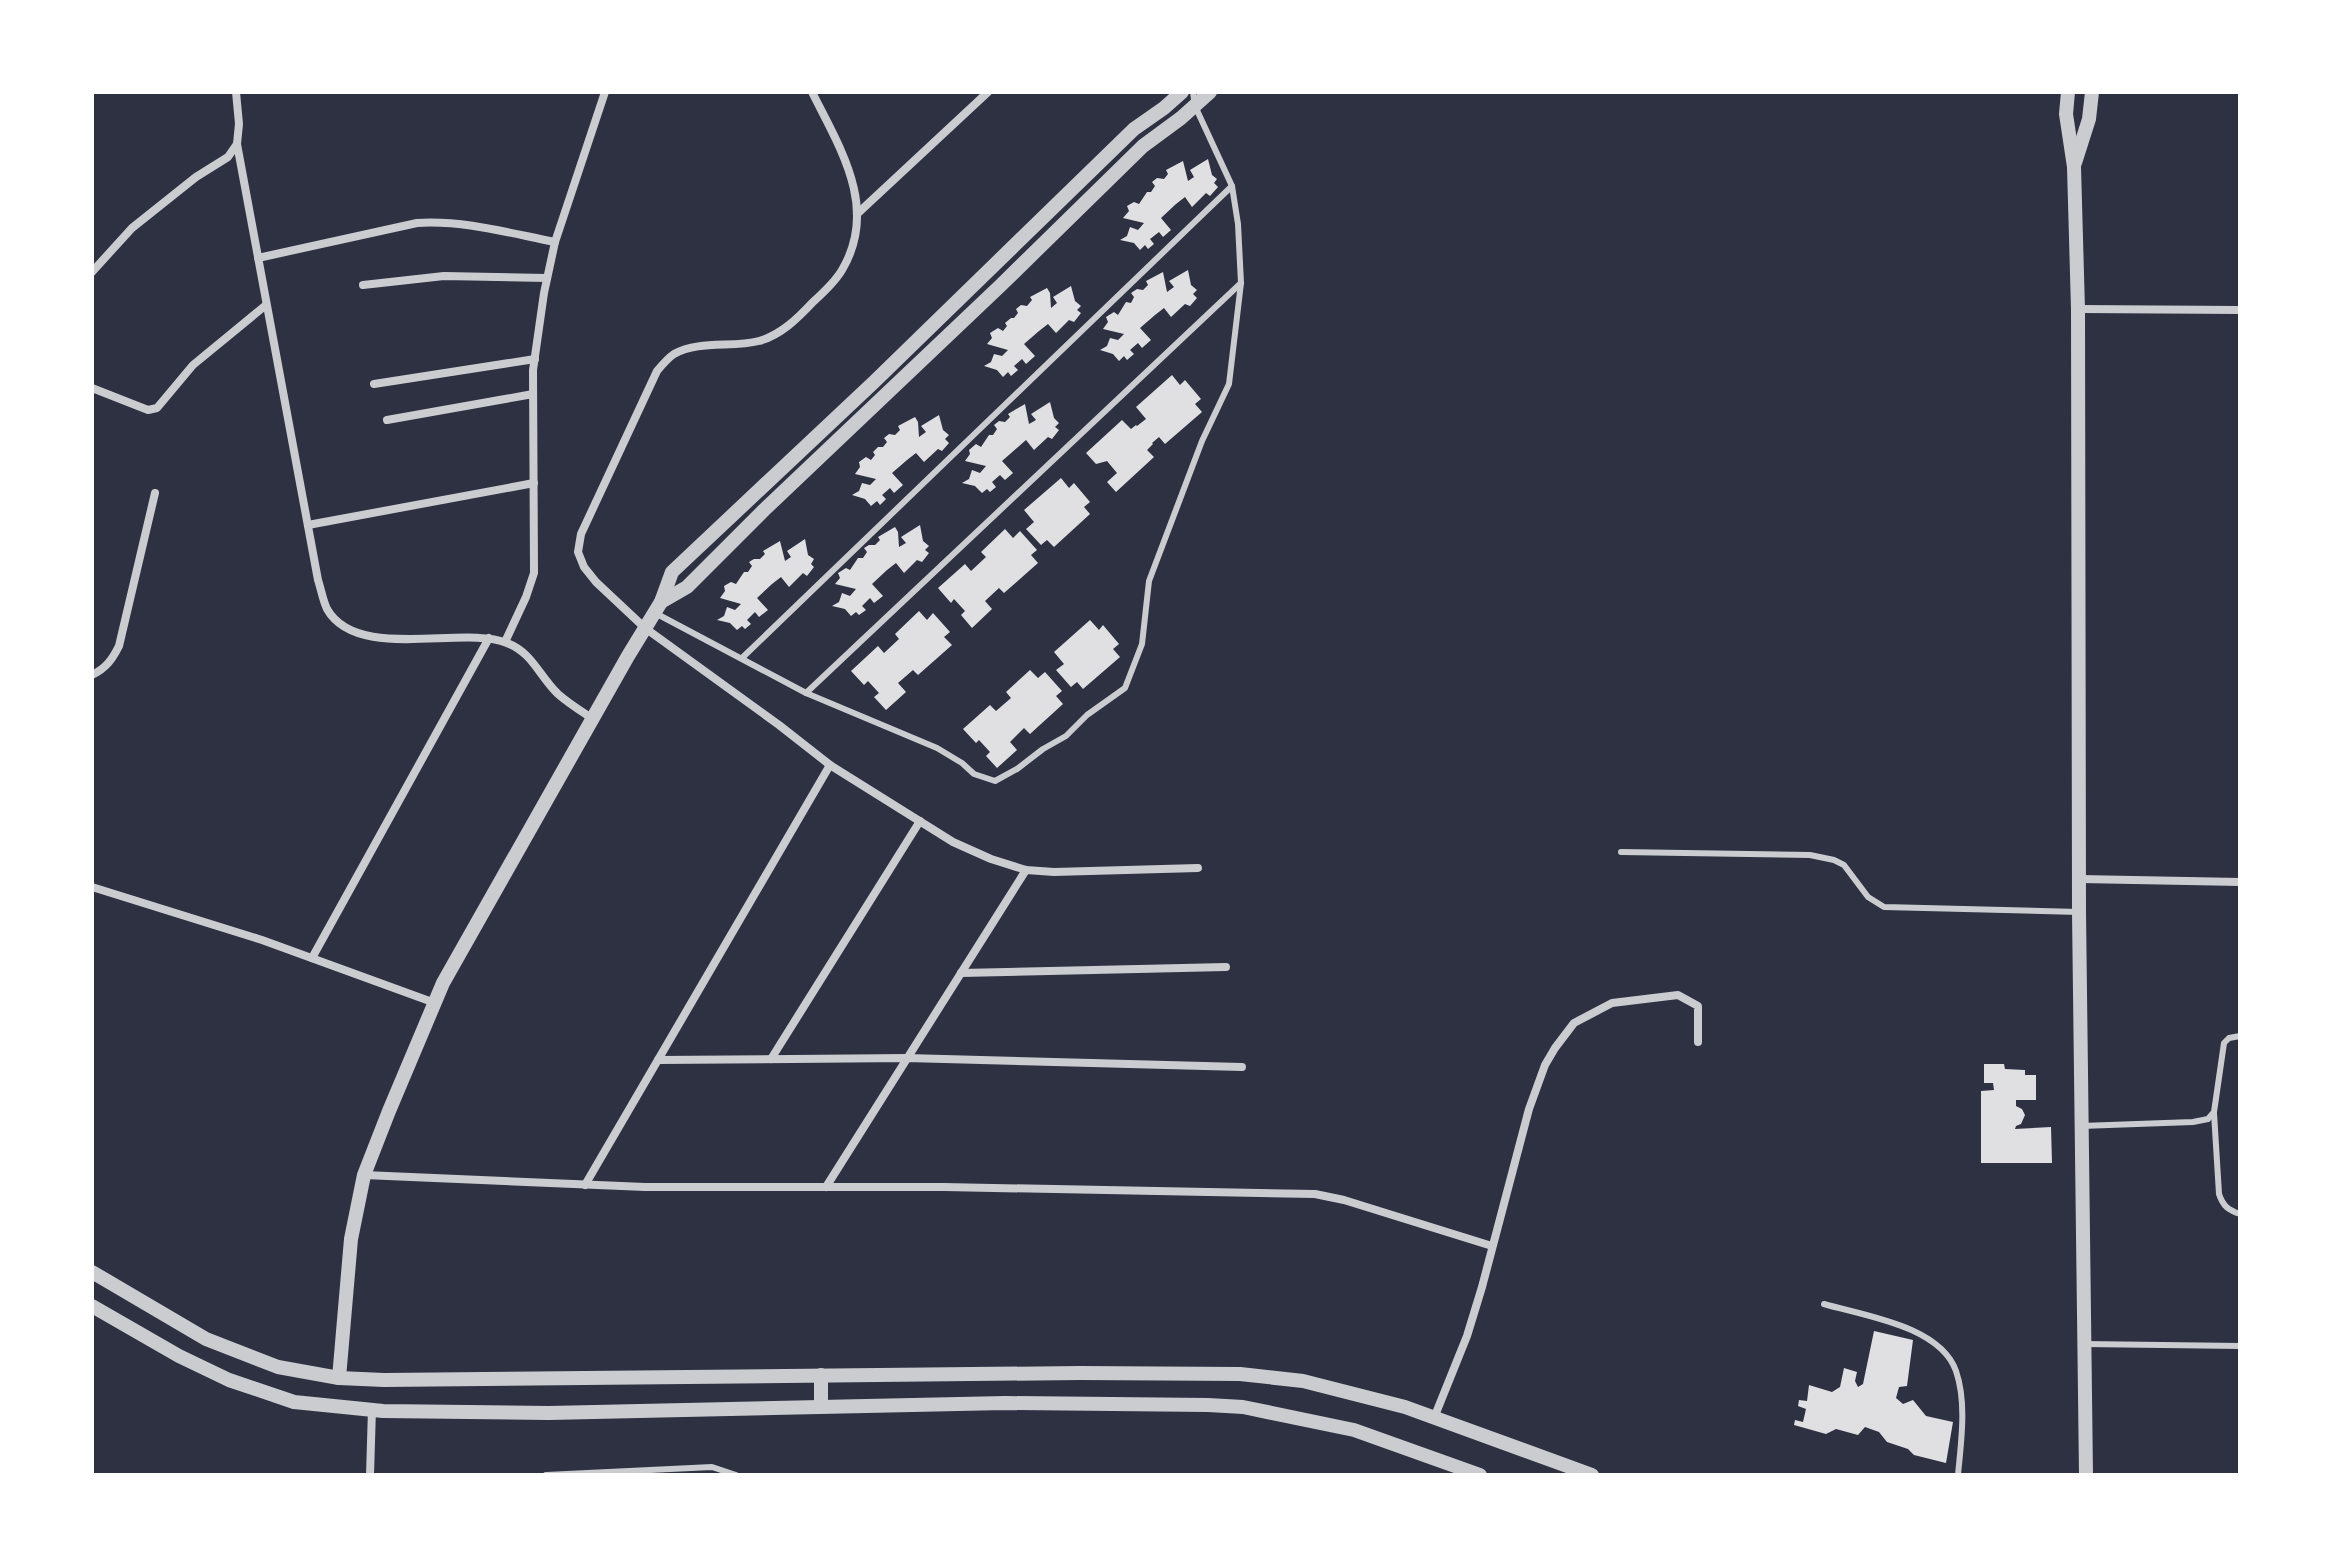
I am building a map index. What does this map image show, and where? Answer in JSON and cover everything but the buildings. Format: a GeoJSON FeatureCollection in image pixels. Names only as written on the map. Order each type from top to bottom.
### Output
{"type":"FeatureCollection","features":[{"type":"Feature","properties":{"kind":"street"},"geometry":{"type":"LineString","coordinates":[[236,92],[237,144],[318,580],[327,609],[342,624],[363,634],[437,640],[489,638],[505,642],[531,657],[538,671],[558,695],[593,719]]}},
{"type":"Feature","properties":{"kind":"street"},"geometry":{"type":"LineString","coordinates":[[505,642],[534,573],[533,394],[547,278],[555,242],[605,92]]}},
{"type":"Feature","properties":{"kind":"street"},"geometry":{"type":"LineString","coordinates":[[813,92],[854,182],[857,214],[853,247],[841,272],[798,318],[779,333],[759,341],[687,349],[672,355],[657,371],[581,534],[578,552],[584,567],[645,628],[830,765],[953,842],[1026,870],[1198,868]]}},
{"type":"Feature","properties":{"kind":"street"},"geometry":{"type":"LineString","coordinates":[[857,214],[988,92]]}},
{"type":"Feature","properties":{"kind":"street"},"geometry":{"type":"LineString","coordinates":[[339,1378],[351,1239],[364,1175],[443,983],[658,608],[672,572],[874,382],[1134,129],[1182,92]]}},
{"type":"Feature","properties":{"kind":"street"},"geometry":{"type":"LineString","coordinates":[[658,608],[687,587],[1143,146],[1194,99],[1210,92]]}},
{"type":"Feature","properties":{"kind":"street"},"geometry":{"type":"LineString","coordinates":[[2068,92],[2066,114],[2074,167],[2078,309],[2079,912],[2086,1475]]}},
{"type":"Feature","properties":{"kind":"street"},"geometry":{"type":"LineString","coordinates":[[2074,167],[2089,119],[2092,92]]}},
{"type":"Feature","properties":{"kind":"street"},"geometry":{"type":"LineString","coordinates":[[92,272],[132,228],[196,177],[228,157],[237,144]]}},
{"type":"Feature","properties":{"kind":"street"},"geometry":{"type":"LineString","coordinates":[[258,258],[417,223],[440,221],[555,242]]}},
{"type":"Feature","properties":{"kind":"street"},"geometry":{"type":"LineString","coordinates":[[363,285],[444,276],[547,278]]}},
{"type":"Feature","properties":{"kind":"street"},"geometry":{"type":"LineString","coordinates":[[92,388],[148,410],[157,408],[193,365],[266,305]]}},
{"type":"Feature","properties":{"kind":"street"},"geometry":{"type":"LineString","coordinates":[[2078,309],[2240,310]]}},
{"type":"Feature","properties":{"kind":"street"},"geometry":{"type":"LineString","coordinates":[[374,384],[535,359]]}},
{"type":"Feature","properties":{"kind":"street"},"geometry":{"type":"LineString","coordinates":[[387,420],[533,394]]}},
{"type":"Feature","properties":{"kind":"street"},"geometry":{"type":"LineString","coordinates":[[308,525],[534,483]]}},
{"type":"Feature","properties":{"kind":"street"},"geometry":{"type":"LineString","coordinates":[[92,675],[102,671],[112,661],[119,646],[155,493]]}},
{"type":"Feature","properties":{"kind":"street"},"geometry":{"type":"LineString","coordinates":[[312,958],[489,638]]}},
{"type":"Feature","properties":{"kind":"street"},"geometry":{"type":"LineString","coordinates":[[585,1185],[830,765]]}},
{"type":"Feature","properties":{"kind":"street"},"geometry":{"type":"LineString","coordinates":[[771,1059],[920,821]]}},
{"type":"Feature","properties":{"kind":"street"},"geometry":{"type":"LineString","coordinates":[[826,1187],[1026,870]]}},
{"type":"Feature","properties":{"kind":"street"},"geometry":{"type":"LineString","coordinates":[[2080,879],[2240,882]]}},
{"type":"Feature","properties":{"kind":"street"},"geometry":{"type":"LineString","coordinates":[[92,887],[191,917],[435,1003]]}},
{"type":"Feature","properties":{"kind":"street"},"geometry":{"type":"LineString","coordinates":[[961,973],[1226,967]]}},
{"type":"Feature","properties":{"kind":"street"},"geometry":{"type":"LineString","coordinates":[[1434,1418],[1467,1336],[1529,1109],[1545,1065],[1574,1023],[1612,1003],[1678,995],[1698,1006],[1698,1042]]}},
{"type":"Feature","properties":{"kind":"street"},"geometry":{"type":"LineString","coordinates":[[658,1060],[907,1058],[1242,1067]]}},
{"type":"Feature","properties":{"kind":"street"},"geometry":{"type":"LineString","coordinates":[[364,1175],[645,1187],[960,1187],[1315,1194],[1344,1200],[1492,1246]]}},
{"type":"Feature","properties":{"kind":"street"},"geometry":{"type":"LineString","coordinates":[[92,1272],[206,1339],[278,1367],[339,1378],[1240,1374],[1303,1381],[1370,1397],[1592,1475]]}},
{"type":"Feature","properties":{"kind":"street"},"geometry":{"type":"LineString","coordinates":[[92,1306],[179,1356],[241,1385],[294,1402],[372,1409],[549,1413],[1019,1403],[1243,1407],[1354,1430],[1478,1475]]}},
{"type":"Feature","properties":{"kind":"street"},"geometry":{"type":"LineString","coordinates":[[821,1375],[821,1406]]}},
{"type":"Feature","properties":{"kind":"street"},"geometry":{"type":"LineString","coordinates":[[370,1475],[372,1409]]}},
{"type":"Feature","properties":{"kind":"lane"},"geometry":{"type":"LineString","coordinates":[[658,608],[806,693],[937,748],[974,774],[995,781],[1066,736],[1087,715],[1125,688],[1142,644],[1149,581],[1202,441],[1229,384],[1241,283],[1238,224],[1232,186],[1194,99]]}},
{"type":"Feature","properties":{"kind":"lane"},"geometry":{"type":"LineString","coordinates":[[742,658],[1232,186]]}},
{"type":"Feature","properties":{"kind":"lane"},"geometry":{"type":"LineString","coordinates":[[806,693],[1241,283]]}},
{"type":"Feature","properties":{"kind":"lane"},"geometry":{"type":"LineString","coordinates":[[1621,852],[1810,855],[1844,865],[1868,897],[1884,907],[2079,912]]}},
{"type":"Feature","properties":{"kind":"lane"},"geometry":{"type":"LineString","coordinates":[[2240,1036],[2229,1038],[2224,1043],[2214,1112],[2219,1194],[2222,1204],[2240,1214]]}},
{"type":"Feature","properties":{"kind":"lane"},"geometry":{"type":"LineString","coordinates":[[2081,1126],[2193,1122],[2208,1119],[2214,1112]]}},
{"type":"Feature","properties":{"kind":"lane"},"geometry":{"type":"LineString","coordinates":[[1824,1304],[1923,1335],[1947,1355],[1956,1371],[1961,1399],[1958,1475]]}},
{"type":"Feature","properties":{"kind":"lane"},"geometry":{"type":"LineString","coordinates":[[2084,1344],[2240,1346]]}},
{"type":"Feature","properties":{"kind":"lane"},"geometry":{"type":"LineString","coordinates":[[546,1475],[712,1467],[736,1475]]}}]}
